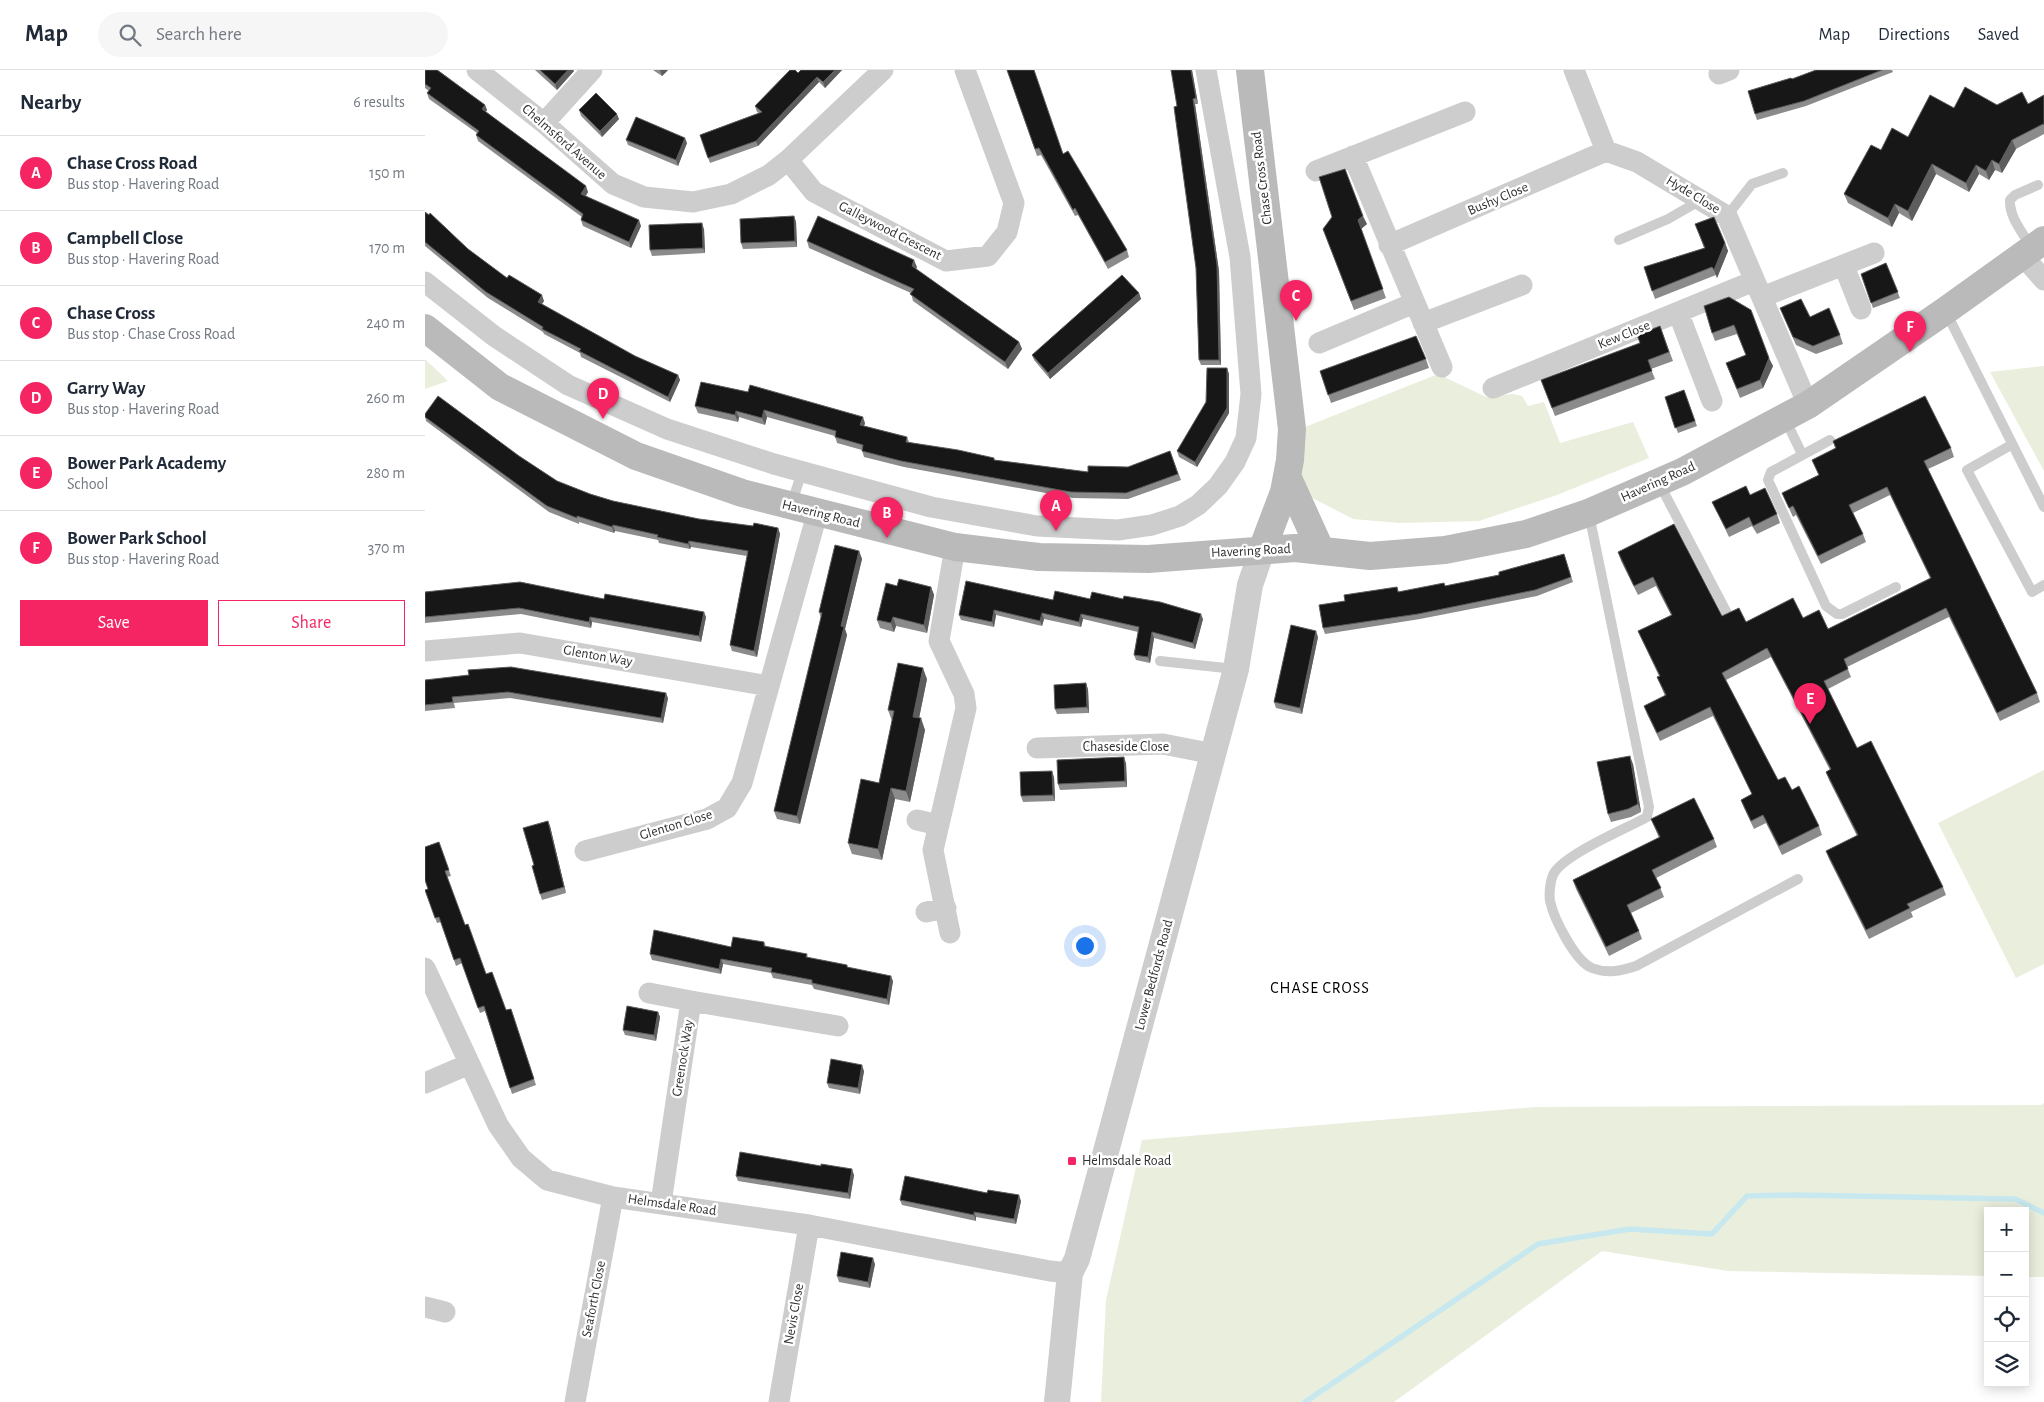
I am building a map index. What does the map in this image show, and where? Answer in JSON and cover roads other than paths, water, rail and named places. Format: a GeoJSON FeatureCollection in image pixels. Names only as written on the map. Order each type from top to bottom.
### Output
{"type":"FeatureCollection","features":[{"type":"Feature","properties":{"kind":"main road","name":"Chase Cross Road"},"geometry":{"type":"LineString","coordinates":[[1250,70],[1292,429],[1284,492],[1262,550]]}},
{"type":"Feature","properties":{"kind":"main road","name":"Havering Road"},"geometry":{"type":"LineString","coordinates":[[425,328],[500,387],[636,456],[742,493],[817,514],[955,547],[1039,557],[1148,559],[1295,548],[1369,556],[1445,550],[1527,534],[1588,512],[1659,482],[1808,405],[1945,311],[2033,247]]}},
{"type":"Feature","properties":{"kind":"main road"},"geometry":{"type":"LineString","coordinates":[[1287,476],[1321,551]]}},
{"type":"Feature","properties":{"kind":"street","name":"Chelmsford Avenue"},"geometry":{"type":"LineString","coordinates":[[477,70],[544,123],[613,184],[644,197],[693,202],[731,194],[750,186],[788,160],[883,70]]}},
{"type":"Feature","properties":{"kind":"street"},"geometry":{"type":"LineString","coordinates":[[544,123],[592,70]]}},
{"type":"Feature","properties":{"kind":"street","name":"Galleywood Crescent"},"geometry":{"type":"LineString","coordinates":[[788,160],[814,192],[946,261],[988,256],[1007,232],[1014,203],[965,70]]}},
{"type":"Feature","properties":{"kind":"street"},"geometry":{"type":"LineString","coordinates":[[425,282],[494,336],[568,385],[667,430],[802,472],[931,507],[1037,526],[1118,530],[1152,526],[1180,516],[1198,505],[1218,486],[1235,462],[1245,438],[1251,394],[1241,257],[1206,70]]}},
{"type":"Feature","properties":{"kind":"street"},"geometry":{"type":"LineString","coordinates":[[1574,70],[1606,151]]}},
{"type":"Feature","properties":{"kind":"street"},"geometry":{"type":"LineString","coordinates":[[1316,171],[1465,112]]}},
{"type":"Feature","properties":{"kind":"street","name":"Hyde Close"},"geometry":{"type":"LineString","coordinates":[[1606,151],[1637,162],[1727,216],[1808,405]]}},
{"type":"Feature","properties":{"kind":"street","name":"Bushy Close"},"geometry":{"type":"LineString","coordinates":[[1389,245],[1606,151]]}},
{"type":"Feature","properties":{"kind":"street"},"geometry":{"type":"LineString","coordinates":[[1353,156],[1441,367]]}},
{"type":"Feature","properties":{"kind":"street"},"geometry":{"type":"LineString","coordinates":[[2033,247],[2044,280]]}},
{"type":"Feature","properties":{"kind":"street","name":"Kew Close"},"geometry":{"type":"LineString","coordinates":[[1493,388],[1678,312],[1844,266],[1874,253]]}},
{"type":"Feature","properties":{"kind":"street"},"geometry":{"type":"LineString","coordinates":[[1844,266],[1861,309]]}},
{"type":"Feature","properties":{"kind":"street"},"geometry":{"type":"LineString","coordinates":[[1423,323],[1522,285]]}},
{"type":"Feature","properties":{"kind":"street"},"geometry":{"type":"LineString","coordinates":[[1319,343],[1414,303]]}},
{"type":"Feature","properties":{"kind":"street"},"geometry":{"type":"LineString","coordinates":[[1678,312],[1712,401]]}},
{"type":"Feature","properties":{"kind":"street","name":"Glenton Close"},"geometry":{"type":"LineString","coordinates":[[585,851],[707,819],[727,808],[742,783],[817,514]]}},
{"type":"Feature","properties":{"kind":"street"},"geometry":{"type":"LineString","coordinates":[[950,933],[936,910],[933,850],[966,708],[965,694],[939,641],[955,547]]}},
{"type":"Feature","properties":{"kind":"street","name":"Lower Bedfords Road"},"geometry":{"type":"LineString","coordinates":[[1057,1402],[1070,1273],[1077,1259],[1214,754],[1236,669],[1250,585],[1262,550]]}},
{"type":"Feature","properties":{"kind":"street","name":"Glenton Way"},"geometry":{"type":"LineString","coordinates":[[425,651],[520,643],[769,686]]}},
{"type":"Feature","properties":{"kind":"street","name":"Chaseside Close"},"geometry":{"type":"LineString","coordinates":[[1037,748],[1163,744],[1214,754]]}},
{"type":"Feature","properties":{"kind":"street"},"geometry":{"type":"LineString","coordinates":[[917,820],[939,825]]}},
{"type":"Feature","properties":{"kind":"street","name":"Helmsdale Road"},"geometry":{"type":"LineString","coordinates":[[425,968],[498,1125],[521,1158],[547,1180],[613,1197],[809,1225],[1050,1271],[1070,1273]]}},
{"type":"Feature","properties":{"kind":"street"},"geometry":{"type":"LineString","coordinates":[[649,993],[691,1001]]}},
{"type":"Feature","properties":{"kind":"street","name":"Greenock Way"},"geometry":{"type":"LineString","coordinates":[[661,1204],[691,1001],[838,1026]]}},
{"type":"Feature","properties":{"kind":"street"},"geometry":{"type":"LineString","coordinates":[[425,1083],[469,1064]]}},
{"type":"Feature","properties":{"kind":"street","name":"Seaforth Close"},"geometry":{"type":"LineString","coordinates":[[575,1402],[613,1197]]}},
{"type":"Feature","properties":{"kind":"street","name":"Nevis Close"},"geometry":{"type":"LineString","coordinates":[[779,1402],[809,1225]]}},
{"type":"Feature","properties":{"kind":"lane"},"geometry":{"type":"LineString","coordinates":[[1727,216],[1752,184],[1783,173]]}},
{"type":"Feature","properties":{"kind":"lane"},"geometry":{"type":"LineString","coordinates":[[2033,247],[2014,217],[2010,207],[2010,200],[2015,195],[2038,184]]}},
{"type":"Feature","properties":{"kind":"lane"},"geometry":{"type":"LineString","coordinates":[[1619,240],[1668,219],[1701,200]]}},
{"type":"Feature","properties":{"kind":"lane"},"geometry":{"type":"LineString","coordinates":[[1945,311],[2011,445],[2044,507]]}},
{"type":"Feature","properties":{"kind":"lane"},"geometry":{"type":"LineString","coordinates":[[1784,418],[1802,454]]}},
{"type":"Feature","properties":{"kind":"lane"},"geometry":{"type":"LineString","coordinates":[[1830,440],[1771,472],[1768,480],[1826,606],[1837,614],[1842,614],[1896,587]]}},
{"type":"Feature","properties":{"kind":"lane"},"geometry":{"type":"LineString","coordinates":[[2011,445],[1967,470],[2032,592],[2044,585]]}},
{"type":"Feature","properties":{"kind":"lane"},"geometry":{"type":"LineString","coordinates":[[790,506],[802,472]]}},
{"type":"Feature","properties":{"kind":"lane"},"geometry":{"type":"LineString","coordinates":[[1659,482],[1729,617]]}},
{"type":"Feature","properties":{"kind":"lane"},"geometry":{"type":"LineString","coordinates":[[1588,512],[1649,807],[1647,817],[1576,854],[1560,866],[1554,875],[1550,901],[1575,954],[1591,968],[1604,972],[1620,971],[1637,966],[1798,879]]}},
{"type":"Feature","properties":{"kind":"lane"},"geometry":{"type":"LineString","coordinates":[[1160,661],[1236,669]]}},
{"type":"Feature","properties":{"kind":"waterway"},"geometry":{"type":"LineString","coordinates":[[1305,1402],[1538,1244],[1630,1229],[1712,1234],[1747,1196],[1795,1195],[2015,1199],[2044,1213]]}},
{"type":"Feature","properties":{"kind":"place","name":"Chase Cross"},"geometry":{"type":"Point","coordinates":[1296,321]}},
{"type":"Feature","properties":{"kind":"place","name":"Bower Park School"},"geometry":{"type":"Point","coordinates":[1910,352]}},
{"type":"Feature","properties":{"kind":"place","name":"Garry Way"},"geometry":{"type":"Point","coordinates":[603,419]}},
{"type":"Feature","properties":{"kind":"place","name":"Chase Cross Road"},"geometry":{"type":"Point","coordinates":[1056,531]}},
{"type":"Feature","properties":{"kind":"place","name":"Campbell Close"},"geometry":{"type":"Point","coordinates":[887,538]}},
{"type":"Feature","properties":{"kind":"place","name":"Bower Park Academy"},"geometry":{"type":"Point","coordinates":[1810,724]}},
{"type":"Feature","properties":{"kind":"place","name":"Helmsdale Road"},"geometry":{"type":"Point","coordinates":[1072,1161]}},
{"type":"Feature","properties":{"kind":"district","name":"CHASE CROSS"},"geometry":{"type":"Point","coordinates":[1320,988]}}]}
